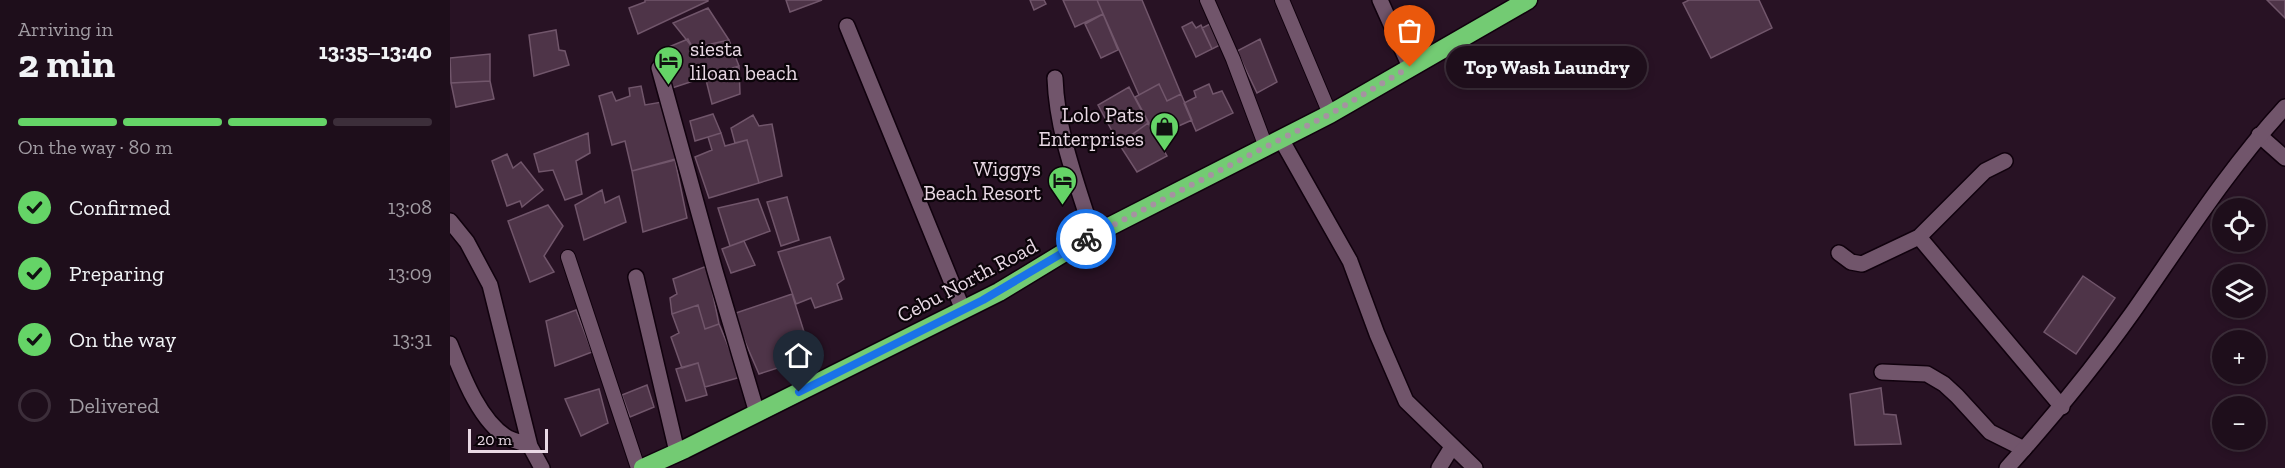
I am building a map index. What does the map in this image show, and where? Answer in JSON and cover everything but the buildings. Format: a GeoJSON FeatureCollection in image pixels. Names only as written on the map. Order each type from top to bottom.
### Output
{"type":"FeatureCollection","features":[{"type":"Feature","properties":{"kind":"highway","name":"Cebu North Road"},"geometry":{"type":"LineString","coordinates":[[640,468],[758,413],[999,292],[1093,235],[1330,114],[1528,0]]}},
{"type":"Feature","properties":{"kind":"street"},"geometry":{"type":"LineString","coordinates":[[1380,0],[1410,67]]}},
{"type":"Feature","properties":{"kind":"street"},"geometry":{"type":"LineString","coordinates":[[847,26],[963,310]]}},
{"type":"Feature","properties":{"kind":"street"},"geometry":{"type":"LineString","coordinates":[[659,68],[715,271],[758,413]]}},
{"type":"Feature","properties":{"kind":"street"},"geometry":{"type":"LineString","coordinates":[[1055,78],[1061,134],[1093,235]]}},
{"type":"Feature","properties":{"kind":"street"},"geometry":{"type":"LineString","coordinates":[[2007,468],[2062,407],[2133,313],[2196,218],[2259,135],[2285,107]]}},
{"type":"Feature","properties":{"kind":"street"},"geometry":{"type":"LineString","coordinates":[[2259,135],[2285,158]]}},
{"type":"Feature","properties":{"kind":"street"},"geometry":{"type":"LineString","coordinates":[[1274,143],[1350,261],[1377,334],[1406,401],[1475,468]]}},
{"type":"Feature","properties":{"kind":"street"},"geometry":{"type":"LineString","coordinates":[[1839,253],[1851,262],[1862,264],[1919,237],[1984,171],[2005,161]]}},
{"type":"Feature","properties":{"kind":"street"},"geometry":{"type":"LineString","coordinates":[[450,221],[467,242],[490,285],[530,446],[542,468]]}},
{"type":"Feature","properties":{"kind":"street"},"geometry":{"type":"LineString","coordinates":[[1919,237],[2062,407]]}},
{"type":"Feature","properties":{"kind":"street"},"geometry":{"type":"LineString","coordinates":[[636,277],[677,452]]}},
{"type":"Feature","properties":{"kind":"street"},"geometry":{"type":"LineString","coordinates":[[450,344],[466,384],[490,422],[508,437],[530,446]]}},
{"type":"Feature","properties":{"kind":"street"},"geometry":{"type":"LineString","coordinates":[[1881,372],[1927,374],[1958,396],[1990,432],[2024,449]]}},
{"type":"Feature","properties":{"kind":"street"},"geometry":{"type":"LineString","coordinates":[[1439,468],[1452,447]]}},
{"type":"Feature","properties":{"kind":"lane"},"geometry":{"type":"LineString","coordinates":[[1207,0],[1274,143]]}},
{"type":"Feature","properties":{"kind":"lane"},"geometry":{"type":"LineString","coordinates":[[1282,0],[1330,114]]}},
{"type":"Feature","properties":{"kind":"lane"},"geometry":{"type":"LineString","coordinates":[[568,257],[640,468]]}},
{"type":"Feature","properties":{"kind":"way so far"},"geometry":{"type":"LineString","coordinates":[[1086,239],[1330,114],[1410,67]]}},
{"type":"Feature","properties":{"kind":"place","name":"Top Wash Laundry"},"geometry":{"type":"Point","coordinates":[1410,67]}},
{"type":"Feature","properties":{"kind":"place","name":"siesta liloan beach"},"geometry":{"type":"Point","coordinates":[669,86]}},
{"type":"Feature","properties":{"kind":"place","name":"Lolo Pats Enterprises"},"geometry":{"type":"Point","coordinates":[1165,152]}},
{"type":"Feature","properties":{"kind":"place","name":"Wiggys Beach Resort"},"geometry":{"type":"Point","coordinates":[1062,206]}},
{"type":"Feature","properties":{"kind":"route"},"geometry":{"type":"LineString","coordinates":[[799,392],[999,292],[1086,239]]}}]}
